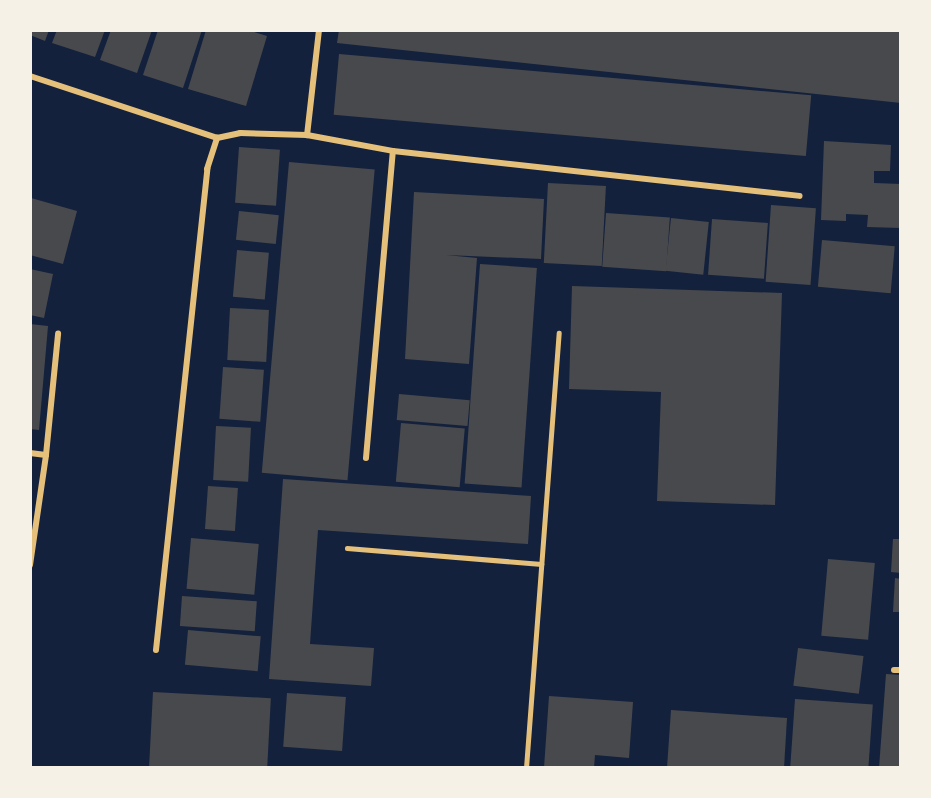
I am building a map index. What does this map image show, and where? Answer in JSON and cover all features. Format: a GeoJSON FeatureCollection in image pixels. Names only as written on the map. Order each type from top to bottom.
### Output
{"type":"FeatureCollection","features":[{"type":"Feature","properties":{"kind":"street"},"geometry":{"type":"LineString","coordinates":[[307,135],[319,30]]}},
{"type":"Feature","properties":{"kind":"street"},"geometry":{"type":"LineString","coordinates":[[30,76],[217,138],[240,133],[307,135],[393,151],[800,196]]}},
{"type":"Feature","properties":{"kind":"street"},"geometry":{"type":"LineString","coordinates":[[156,650],[207,169],[217,138]]}},
{"type":"Feature","properties":{"kind":"street"},"geometry":{"type":"LineString","coordinates":[[366,458],[393,151]]}},
{"type":"Feature","properties":{"kind":"street"},"geometry":{"type":"LineString","coordinates":[[30,565],[46,455],[58,334]]}},
{"type":"Feature","properties":{"kind":"street"},"geometry":{"type":"LineString","coordinates":[[30,453],[46,455]]}},
{"type":"Feature","properties":{"kind":"lane"},"geometry":{"type":"LineString","coordinates":[[526,768],[559,333]]}},
{"type":"Feature","properties":{"kind":"lane"},"geometry":{"type":"LineString","coordinates":[[347,548],[541,564]]}},
{"type":"Feature","properties":{"kind":"building"},"geometry":{"type":"Polygon","coordinates":[[[30,30],[49,30],[45,41],[30,35],[30,30]]]}},
{"type":"Feature","properties":{"kind":"building"},"geometry":{"type":"Polygon","coordinates":[[[57,30],[105,30],[95,57],[52,43],[57,30]]]}},
{"type":"Feature","properties":{"kind":"building"},"geometry":{"type":"Polygon","coordinates":[[[111,30],[152,30],[137,73],[100,60],[111,30]]]}},
{"type":"Feature","properties":{"kind":"building"},"geometry":{"type":"Polygon","coordinates":[[[158,30],[202,30],[183,88],[143,75],[158,30]]]}},
{"type":"Feature","properties":{"kind":"building"},"geometry":{"type":"Polygon","coordinates":[[[206,30],[248,30],[267,36],[246,106],[188,89],[206,30]]]}},
{"type":"Feature","properties":{"kind":"building"},"geometry":{"type":"Polygon","coordinates":[[[339,30],[901,30],[901,103],[337,43],[339,30]]]}},
{"type":"Feature","properties":{"kind":"building"},"geometry":{"type":"Polygon","coordinates":[[[339,54],[811,95],[806,156],[334,115],[339,54]]]}},
{"type":"Feature","properties":{"kind":"building"},"geometry":{"type":"Polygon","coordinates":[[[824,141],[891,145],[890,171],[874,171],[874,183],[901,184],[901,228],[867,227],[868,215],[846,214],[846,221],[821,220],[824,141]]]}},
{"type":"Feature","properties":{"kind":"building"},"geometry":{"type":"Polygon","coordinates":[[[239,147],[280,150],[276,206],[235,203],[239,147]]]}},
{"type":"Feature","properties":{"kind":"building"},"geometry":{"type":"Polygon","coordinates":[[[289,162],[375,169],[347,480],[262,473],[289,162]]]}},
{"type":"Feature","properties":{"kind":"building"},"geometry":{"type":"Polygon","coordinates":[[[548,183],[606,186],[602,266],[544,263],[548,183]]]}},
{"type":"Feature","properties":{"kind":"building"},"geometry":{"type":"Polygon","coordinates":[[[414,192],[544,199],[541,259],[446,255],[477,258],[469,364],[405,359],[414,192]]]}},
{"type":"Feature","properties":{"kind":"building"},"geometry":{"type":"Polygon","coordinates":[[[31,198],[77,211],[63,264],[30,255],[31,198]]]}},
{"type":"Feature","properties":{"kind":"building"},"geometry":{"type":"Polygon","coordinates":[[[771,205],[816,208],[811,285],[766,282],[771,205]]]}},
{"type":"Feature","properties":{"kind":"building"},"geometry":{"type":"Polygon","coordinates":[[[239,211],[279,215],[276,244],[236,240],[239,211]]]}},
{"type":"Feature","properties":{"kind":"building"},"geometry":{"type":"Polygon","coordinates":[[[606,213],[670,217],[666,271],[602,267],[606,213]]]}},
{"type":"Feature","properties":{"kind":"building"},"geometry":{"type":"Polygon","coordinates":[[[671,218],[709,222],[703,275],[665,271],[671,218]]]}},
{"type":"Feature","properties":{"kind":"building"},"geometry":{"type":"Polygon","coordinates":[[[712,219],[768,223],[764,279],[708,275],[712,219]]]}},
{"type":"Feature","properties":{"kind":"building"},"geometry":{"type":"Polygon","coordinates":[[[822,240],[895,246],[891,293],[818,287],[822,240]]]}},
{"type":"Feature","properties":{"kind":"building"},"geometry":{"type":"Polygon","coordinates":[[[237,250],[269,253],[265,300],[233,297],[237,250]]]}},
{"type":"Feature","properties":{"kind":"building"},"geometry":{"type":"Polygon","coordinates":[[[480,264],[537,268],[522,487],[465,483],[480,264]]]}},
{"type":"Feature","properties":{"kind":"building"},"geometry":{"type":"Polygon","coordinates":[[[30,269],[53,274],[44,318],[30,315],[30,269]]]}},
{"type":"Feature","properties":{"kind":"building"},"geometry":{"type":"Polygon","coordinates":[[[572,286],[782,293],[775,505],[657,501],[661,392],[569,389],[572,286]]]}},
{"type":"Feature","properties":{"kind":"building"},"geometry":{"type":"Polygon","coordinates":[[[230,308],[269,310],[266,362],[227,360],[230,308]]]}},
{"type":"Feature","properties":{"kind":"building"},"geometry":{"type":"Polygon","coordinates":[[[30,324],[48,326],[39,430],[30,429],[30,324]]]}},
{"type":"Feature","properties":{"kind":"building"},"geometry":{"type":"Polygon","coordinates":[[[223,367],[264,370],[260,422],[219,419],[223,367]]]}},
{"type":"Feature","properties":{"kind":"building"},"geometry":{"type":"Polygon","coordinates":[[[399,394],[470,400],[467,426],[397,420],[399,394]]]}},
{"type":"Feature","properties":{"kind":"building"},"geometry":{"type":"Polygon","coordinates":[[[401,423],[465,429],[460,487],[396,482],[401,423]]]}},
{"type":"Feature","properties":{"kind":"building"},"geometry":{"type":"Polygon","coordinates":[[[216,426],[251,428],[248,482],[213,480],[216,426]]]}},
{"type":"Feature","properties":{"kind":"building"},"geometry":{"type":"Polygon","coordinates":[[[283,479],[531,496],[528,544],[318,530],[310,644],[374,648],[371,686],[269,679],[283,479]]]}},
{"type":"Feature","properties":{"kind":"building"},"geometry":{"type":"Polygon","coordinates":[[[208,486],[238,488],[235,531],[205,529],[208,486]]]}},
{"type":"Feature","properties":{"kind":"building"},"geometry":{"type":"Polygon","coordinates":[[[191,538],[259,544],[254,595],[187,589],[191,538]]]}},
{"type":"Feature","properties":{"kind":"building"},"geometry":{"type":"Polygon","coordinates":[[[893,539],[901,539],[901,573],[891,572],[893,539]]]}},
{"type":"Feature","properties":{"kind":"building"},"geometry":{"type":"Polygon","coordinates":[[[828,559],[875,563],[868,640],[821,636],[828,559]]]}},
{"type":"Feature","properties":{"kind":"building"},"geometry":{"type":"Polygon","coordinates":[[[895,578],[901,579],[901,612],[893,612],[895,578]]]}},
{"type":"Feature","properties":{"kind":"building"},"geometry":{"type":"Polygon","coordinates":[[[182,596],[257,601],[255,631],[180,626],[182,596]]]}},
{"type":"Feature","properties":{"kind":"building"},"geometry":{"type":"Polygon","coordinates":[[[188,630],[261,636],[258,671],[185,665],[188,630]]]}},
{"type":"Feature","properties":{"kind":"building"},"geometry":{"type":"Polygon","coordinates":[[[798,648],[864,656],[859,694],[793,686],[798,648]]]}},
{"type":"Feature","properties":{"kind":"building"},"geometry":{"type":"Polygon","coordinates":[[[886,674],[901,675],[901,768],[879,768],[886,674]]]}},
{"type":"Feature","properties":{"kind":"building"},"geometry":{"type":"Polygon","coordinates":[[[153,692],[271,698],[267,768],[149,768],[153,692]]]}},
{"type":"Feature","properties":{"kind":"building"},"geometry":{"type":"Polygon","coordinates":[[[287,693],[346,697],[342,751],[283,747],[287,693]]]}},
{"type":"Feature","properties":{"kind":"building"},"geometry":{"type":"Polygon","coordinates":[[[549,696],[633,702],[629,758],[595,755],[594,768],[544,768],[549,696]]]}},
{"type":"Feature","properties":{"kind":"building"},"geometry":{"type":"Polygon","coordinates":[[[795,699],[873,704],[868,768],[790,768],[795,699]]]}},
{"type":"Feature","properties":{"kind":"building"},"geometry":{"type":"Polygon","coordinates":[[[671,710],[787,718],[784,768],[667,768],[671,710]]]}}]}
